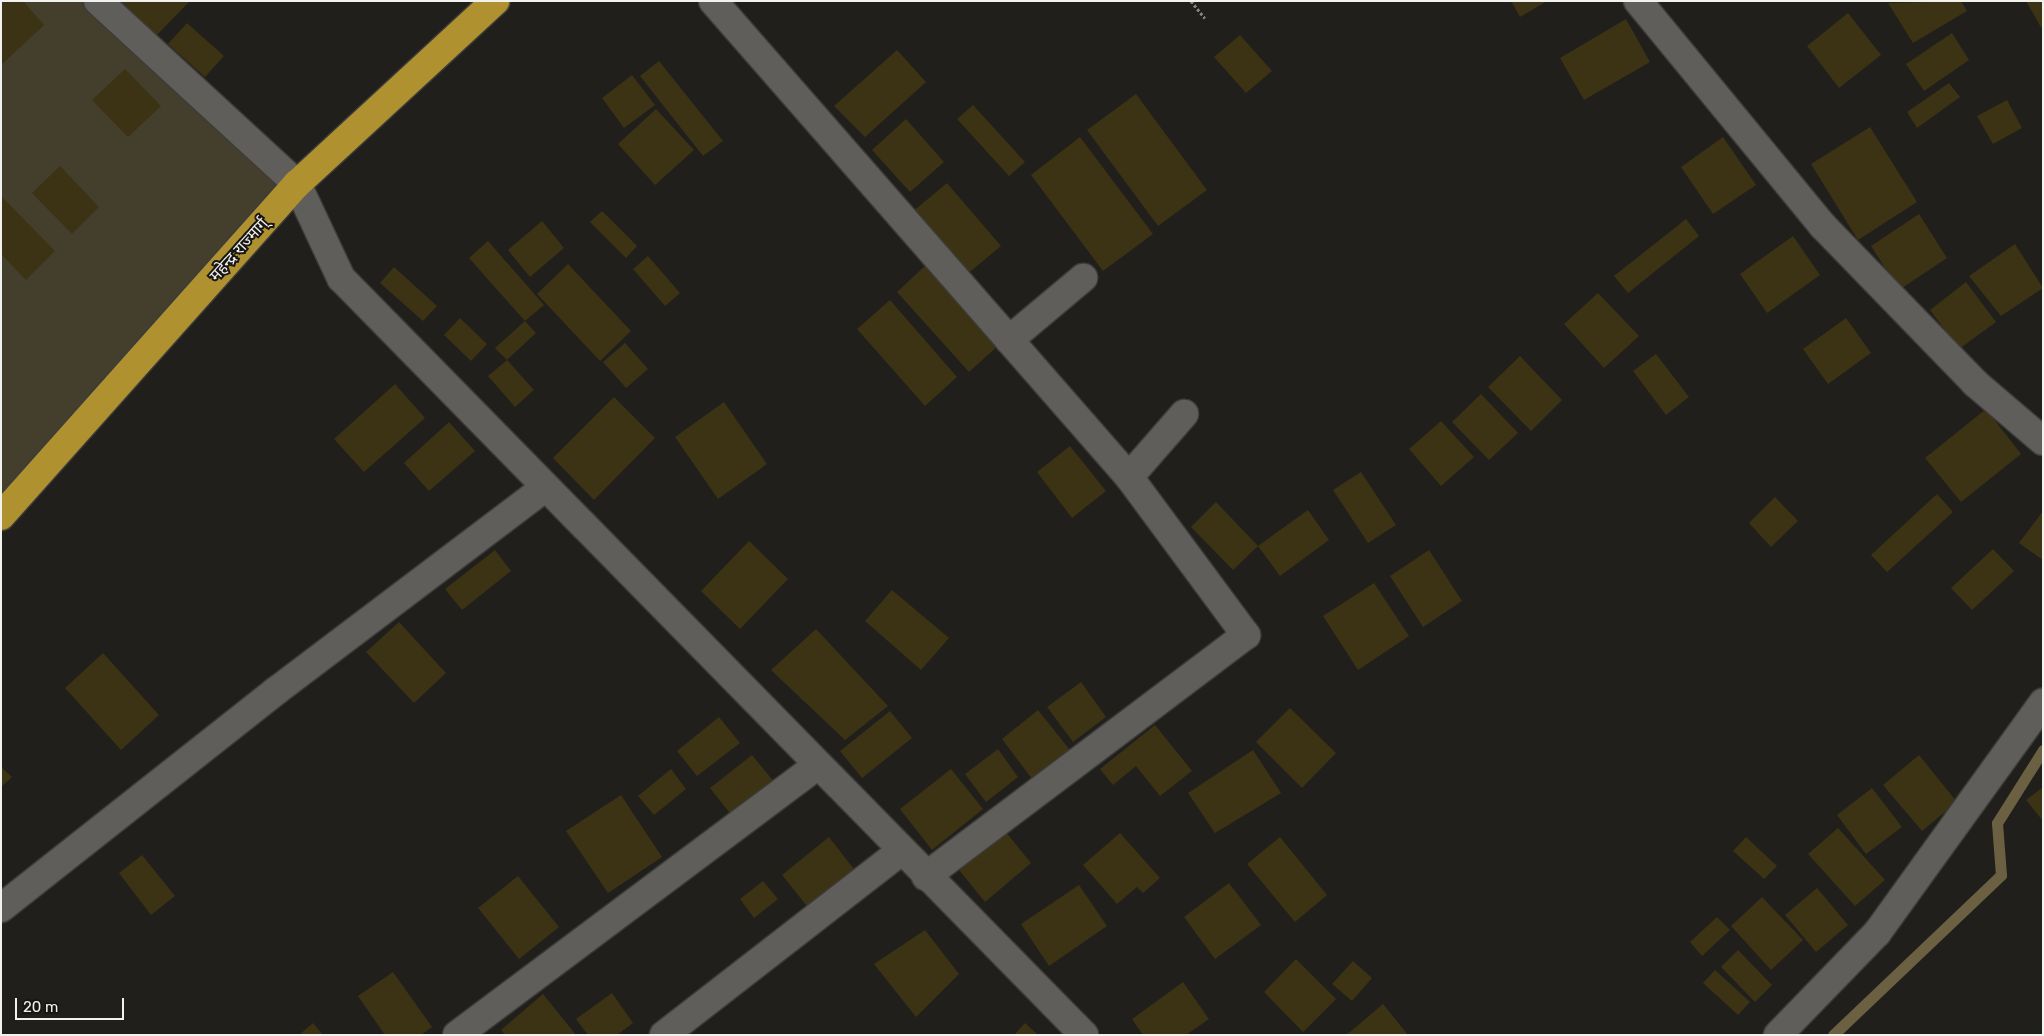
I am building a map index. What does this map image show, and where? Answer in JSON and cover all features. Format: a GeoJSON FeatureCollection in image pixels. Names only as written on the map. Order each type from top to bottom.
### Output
{"type":"FeatureCollection","features":[{"type":"Feature","properties":{"kind":"highway","name":"महेन्द्र राज्मार्ग्"},"geometry":{"type":"LineString","coordinates":[[1,516],[297,184],[495,1]]}},
{"type":"Feature","properties":{"kind":"street"},"geometry":{"type":"LineString","coordinates":[[98,1],[297,184],[341,278],[544,488],[1084,1035]]}},
{"type":"Feature","properties":{"kind":"street"},"geometry":{"type":"LineString","coordinates":[[713,1],[1129,477],[1246,635],[926,876]]}},
{"type":"Feature","properties":{"kind":"street"},"geometry":{"type":"LineString","coordinates":[[1638,1],[1823,226],[1975,383],[2043,441]]}},
{"type":"Feature","properties":{"kind":"street"},"geometry":{"type":"LineString","coordinates":[[1009,340],[1083,278]]}},
{"type":"Feature","properties":{"kind":"street"},"geometry":{"type":"LineString","coordinates":[[1129,477],[1184,414]]}},
{"type":"Feature","properties":{"kind":"street"},"geometry":{"type":"LineString","coordinates":[[1,908],[276,691],[544,488]]}},
{"type":"Feature","properties":{"kind":"street"},"geometry":{"type":"LineString","coordinates":[[1778,1035],[1877,932],[2043,703]]}},
{"type":"Feature","properties":{"kind":"street"},"geometry":{"type":"LineString","coordinates":[[457,1035],[817,766]]}},
{"type":"Feature","properties":{"kind":"street"},"geometry":{"type":"LineString","coordinates":[[664,1035],[901,851]]}},
{"type":"Feature","properties":{"kind":"path"},"geometry":{"type":"LineString","coordinates":[[1191,1],[1205,18]]}},
{"type":"Feature","properties":{"kind":"shaded area"},"geometry":{"type":"Polygon","coordinates":[[[1,1],[98,1],[297,184],[1,516],[1,1]]]}},
{"type":"Feature","properties":{"kind":"building"},"geometry":{"type":"Polygon","coordinates":[[[1,1],[23,1],[44,25],[1,65],[1,1]]]}},
{"type":"Feature","properties":{"kind":"building"},"geometry":{"type":"Polygon","coordinates":[[[113,1],[190,1],[152,40],[113,1]]]}},
{"type":"Feature","properties":{"kind":"building"},"geometry":{"type":"Polygon","coordinates":[[[1511,1],[1547,1],[1520,17],[1511,1]]]}},
{"type":"Feature","properties":{"kind":"building"},"geometry":{"type":"Polygon","coordinates":[[[1961,1],[1967,11],[1913,43],[1888,3],[1961,1]]]}},
{"type":"Feature","properties":{"kind":"building"},"geometry":{"type":"Polygon","coordinates":[[[2026,1],[2043,1],[2043,31],[2026,1]]]}},
{"type":"Feature","properties":{"kind":"building"},"geometry":{"type":"Polygon","coordinates":[[[1848,13],[1881,55],[1839,88],[1807,46],[1848,13]]]}},
{"type":"Feature","properties":{"kind":"building"},"geometry":{"type":"Polygon","coordinates":[[[1626,19],[1650,62],[1584,100],[1560,58],[1626,19]]]}},
{"type":"Feature","properties":{"kind":"building"},"geometry":{"type":"Polygon","coordinates":[[[187,23],[224,56],[205,77],[168,44],[187,23]]]}},
{"type":"Feature","properties":{"kind":"building"},"geometry":{"type":"Polygon","coordinates":[[[1952,33],[1969,60],[1924,91],[1906,64],[1952,33]]]}},
{"type":"Feature","properties":{"kind":"building"},"geometry":{"type":"Polygon","coordinates":[[[1240,35],[1272,71],[1246,93],[1214,57],[1240,35]]]}},
{"type":"Feature","properties":{"kind":"building"},"geometry":{"type":"Polygon","coordinates":[[[897,50],[926,82],[865,137],[834,106],[897,50]]]}},
{"type":"Feature","properties":{"kind":"building"},"geometry":{"type":"Polygon","coordinates":[[[659,61],[723,141],[703,156],[640,76],[659,61]]]}},
{"type":"Feature","properties":{"kind":"building"},"geometry":{"type":"Polygon","coordinates":[[[125,69],[161,106],[128,137],[92,100],[125,69]]]}},
{"type":"Feature","properties":{"kind":"building"},"geometry":{"type":"Polygon","coordinates":[[[632,75],[655,105],[624,128],[602,98],[632,75]]]}},
{"type":"Feature","properties":{"kind":"building"},"geometry":{"type":"Polygon","coordinates":[[[1949,83],[1960,97],[1917,128],[1907,112],[1949,83]]]}},
{"type":"Feature","properties":{"kind":"building"},"geometry":{"type":"Polygon","coordinates":[[[1136,94],[1207,190],[1158,226],[1087,130],[1136,94]]]}},
{"type":"Feature","properties":{"kind":"building"},"geometry":{"type":"Polygon","coordinates":[[[2007,100],[2022,128],[1993,144],[1977,116],[2007,100]]]}},
{"type":"Feature","properties":{"kind":"building"},"geometry":{"type":"Polygon","coordinates":[[[973,105],[1025,162],[1009,176],[957,119],[973,105]]]}},
{"type":"Feature","properties":{"kind":"building"},"geometry":{"type":"Polygon","coordinates":[[[656,109],[694,150],[655,185],[618,144],[656,109]]]}},
{"type":"Feature","properties":{"kind":"building"},"geometry":{"type":"Polygon","coordinates":[[[906,119],[944,162],[910,192],[872,150],[906,119]]]}},
{"type":"Feature","properties":{"kind":"building"},"geometry":{"type":"Polygon","coordinates":[[[1870,127],[1917,202],[1858,240],[1811,164],[1870,127]]]}},
{"type":"Feature","properties":{"kind":"building"},"geometry":{"type":"Polygon","coordinates":[[[1080,137],[1153,234],[1103,271],[1031,175],[1080,137]]]}},
{"type":"Feature","properties":{"kind":"building"},"geometry":{"type":"Polygon","coordinates":[[[1723,137],[1756,185],[1713,214],[1681,167],[1723,137]]]}},
{"type":"Feature","properties":{"kind":"building"},"geometry":{"type":"Polygon","coordinates":[[[60,166],[99,207],[72,234],[32,193],[60,166]]]}},
{"type":"Feature","properties":{"kind":"building"},"geometry":{"type":"Polygon","coordinates":[[[947,183],[1001,246],[965,276],[911,213],[947,183]]]}},
{"type":"Feature","properties":{"kind":"building"},"geometry":{"type":"Polygon","coordinates":[[[1,196],[55,251],[26,280],[1,254],[1,196]]]}},
{"type":"Feature","properties":{"kind":"building"},"geometry":{"type":"Polygon","coordinates":[[[602,211],[637,246],[626,258],[590,222],[602,211]]]}},
{"type":"Feature","properties":{"kind":"building"},"geometry":{"type":"Polygon","coordinates":[[[1919,214],[1947,258],[1899,290],[1871,246],[1919,214]]]}},
{"type":"Feature","properties":{"kind":"building"},"geometry":{"type":"Polygon","coordinates":[[[1686,219],[1699,236],[1628,293],[1614,276],[1686,219]]]}},
{"type":"Feature","properties":{"kind":"building"},"geometry":{"type":"Polygon","coordinates":[[[542,221],[564,248],[530,277],[508,250],[542,221]]]}},
{"type":"Feature","properties":{"kind":"building"},"geometry":{"type":"Polygon","coordinates":[[[1793,236],[1820,275],[1767,313],[1740,274],[1793,236]]]}},
{"type":"Feature","properties":{"kind":"building"},"geometry":{"type":"Polygon","coordinates":[[[488,241],[544,305],[525,321],[469,258],[488,241]]]}},
{"type":"Feature","properties":{"kind":"building"},"geometry":{"type":"Polygon","coordinates":[[[2015,244],[2043,288],[2001,316],[1969,276],[2015,244]]]}},
{"type":"Feature","properties":{"kind":"building"},"geometry":{"type":"Polygon","coordinates":[[[648,256],[680,293],[665,306],[633,269],[648,256]]]}},
{"type":"Feature","properties":{"kind":"building"},"geometry":{"type":"Polygon","coordinates":[[[568,264],[631,331],[600,361],[537,294],[568,264]]]}},
{"type":"Feature","properties":{"kind":"building"},"geometry":{"type":"Polygon","coordinates":[[[927,264],[1000,344],[969,372],[897,292],[927,264]]]}},
{"type":"Feature","properties":{"kind":"building"},"geometry":{"type":"Polygon","coordinates":[[[394,267],[437,306],[423,321],[380,283],[394,267]]]}},
{"type":"Feature","properties":{"kind":"building"},"geometry":{"type":"Polygon","coordinates":[[[1966,282],[1996,322],[1959,349],[1930,310],[1966,282]]]}},
{"type":"Feature","properties":{"kind":"building"},"geometry":{"type":"Polygon","coordinates":[[[1598,293],[1639,336],[1604,368],[1564,324],[1598,293]]]}},
{"type":"Feature","properties":{"kind":"building"},"geometry":{"type":"Polygon","coordinates":[[[890,300],[957,377],[925,406],[857,329],[890,300]]]}},
{"type":"Feature","properties":{"kind":"building"},"geometry":{"type":"Polygon","coordinates":[[[460,318],[487,344],[471,361],[444,335],[460,318]]]}},
{"type":"Feature","properties":{"kind":"building"},"geometry":{"type":"Polygon","coordinates":[[[1846,318],[1871,353],[1828,384],[1803,349],[1846,318]]]}},
{"type":"Feature","properties":{"kind":"building"},"geometry":{"type":"Polygon","coordinates":[[[525,321],[536,333],[507,360],[495,348],[525,321]]]}},
{"type":"Feature","properties":{"kind":"building"},"geometry":{"type":"Polygon","coordinates":[[[625,343],[648,369],[626,388],[603,362],[625,343]]]}},
{"type":"Feature","properties":{"kind":"building"},"geometry":{"type":"Polygon","coordinates":[[[1656,354],[1689,397],[1666,415],[1633,371],[1656,354]]]}},
{"type":"Feature","properties":{"kind":"building"},"geometry":{"type":"Polygon","coordinates":[[[1520,356],[1562,400],[1531,431],[1488,387],[1520,356]]]}},
{"type":"Feature","properties":{"kind":"building"},"geometry":{"type":"Polygon","coordinates":[[[507,360],[534,390],[515,407],[488,376],[507,360]]]}},
{"type":"Feature","properties":{"kind":"building"},"geometry":{"type":"Polygon","coordinates":[[[395,384],[425,418],[364,472],[334,439],[395,384]]]}},
{"type":"Feature","properties":{"kind":"building"},"geometry":{"type":"Polygon","coordinates":[[[1481,394],[1518,433],[1489,460],[1452,422],[1481,394]]]}},
{"type":"Feature","properties":{"kind":"building"},"geometry":{"type":"Polygon","coordinates":[[[614,397],[655,438],[594,500],[553,458],[614,397]]]}},
{"type":"Feature","properties":{"kind":"building"},"geometry":{"type":"Polygon","coordinates":[[[724,402],[767,464],[718,499],[675,437],[724,402]]]}},
{"type":"Feature","properties":{"kind":"building"},"geometry":{"type":"Polygon","coordinates":[[[1986,409],[2021,454],[1961,502],[1925,458],[1986,409]]]}},
{"type":"Feature","properties":{"kind":"building"},"geometry":{"type":"Polygon","coordinates":[[[1441,421],[1474,457],[1441,486],[1409,449],[1441,421]]]}},
{"type":"Feature","properties":{"kind":"building"},"geometry":{"type":"Polygon","coordinates":[[[449,422],[475,451],[429,491],[404,463],[449,422]]]}},
{"type":"Feature","properties":{"kind":"building"},"geometry":{"type":"Polygon","coordinates":[[[1070,446],[1106,491],[1072,518],[1037,472],[1070,446]]]}},
{"type":"Feature","properties":{"kind":"building"},"geometry":{"type":"Polygon","coordinates":[[[1361,472],[1396,525],[1368,543],[1333,490],[1361,472]]]}},
{"type":"Feature","properties":{"kind":"building"},"geometry":{"type":"Polygon","coordinates":[[[1937,494],[1953,512],[1887,572],[1871,555],[1937,494]]]}},
{"type":"Feature","properties":{"kind":"building"},"geometry":{"type":"Polygon","coordinates":[[[1775,497],[1798,521],[1771,547],[1749,523],[1775,497]]]}},
{"type":"Feature","properties":{"kind":"building"},"geometry":{"type":"Polygon","coordinates":[[[1216,502],[1258,546],[1233,570],[1191,527],[1216,502]]]}},
{"type":"Feature","properties":{"kind":"building"},"geometry":{"type":"Polygon","coordinates":[[[1308,510],[1329,540],[1280,576],[1258,546],[1308,510]]]}},
{"type":"Feature","properties":{"kind":"building"},"geometry":{"type":"Polygon","coordinates":[[[2043,511],[2043,560],[2019,543],[2043,511]]]}},
{"type":"Feature","properties":{"kind":"building"},"geometry":{"type":"Polygon","coordinates":[[[749,541],[788,579],[740,629],[701,591],[749,541]]]}},
{"type":"Feature","properties":{"kind":"building"},"geometry":{"type":"Polygon","coordinates":[[[1993,549],[2014,571],[1972,610],[1951,588],[1993,549]]]}},
{"type":"Feature","properties":{"kind":"building"},"geometry":{"type":"Polygon","coordinates":[[[495,550],[511,571],[462,610],[445,589],[495,550]]]}},
{"type":"Feature","properties":{"kind":"building"},"geometry":{"type":"Polygon","coordinates":[[[1429,550],[1462,601],[1423,627],[1390,576],[1429,550]]]}},
{"type":"Feature","properties":{"kind":"building"},"geometry":{"type":"Polygon","coordinates":[[[1374,583],[1409,636],[1358,670],[1323,616],[1374,583]]]}},
{"type":"Feature","properties":{"kind":"building"},"geometry":{"type":"Polygon","coordinates":[[[892,590],[949,638],[921,670],[865,621],[892,590]]]}},
{"type":"Feature","properties":{"kind":"building"},"geometry":{"type":"Polygon","coordinates":[[[399,622],[446,673],[414,703],[366,652],[399,622]]]}},
{"type":"Feature","properties":{"kind":"building"},"geometry":{"type":"Polygon","coordinates":[[[816,629],[888,706],[845,740],[771,670],[816,629]]]}},
{"type":"Feature","properties":{"kind":"building"},"geometry":{"type":"Polygon","coordinates":[[[103,653],[159,715],[121,750],[65,688],[103,653]]]}},
{"type":"Feature","properties":{"kind":"building"},"geometry":{"type":"Polygon","coordinates":[[[1081,682],[1106,717],[1073,742],[1047,707],[1081,682]]]}},
{"type":"Feature","properties":{"kind":"building"},"geometry":{"type":"Polygon","coordinates":[[[1290,708],[1336,753],[1302,788],[1256,742],[1290,708]]]}},
{"type":"Feature","properties":{"kind":"building"},"geometry":{"type":"Polygon","coordinates":[[[1038,710],[1070,750],[1032,779],[1002,739],[1038,710]]]}},
{"type":"Feature","properties":{"kind":"building"},"geometry":{"type":"Polygon","coordinates":[[[890,711],[912,738],[862,778],[840,751],[890,711]]]}},
{"type":"Feature","properties":{"kind":"building"},"geometry":{"type":"Polygon","coordinates":[[[719,717],[740,743],[697,776],[677,751],[719,717]]]}},
{"type":"Feature","properties":{"kind":"building"},"geometry":{"type":"Polygon","coordinates":[[[1155,725],[1192,771],[1160,796],[1136,766],[1113,785],[1100,769],[1155,725]]]}},
{"type":"Feature","properties":{"kind":"building"},"geometry":{"type":"Polygon","coordinates":[[[998,749],[1018,777],[986,802],[965,774],[998,749]]]}},
{"type":"Feature","properties":{"kind":"building"},"geometry":{"type":"Polygon","coordinates":[[[1253,750],[1281,793],[1215,833],[1188,793],[1253,750]]]}},
{"type":"Feature","properties":{"kind":"building"},"geometry":{"type":"Polygon","coordinates":[[[752,755],[775,783],[733,817],[710,788],[752,755]]]}},
{"type":"Feature","properties":{"kind":"building"},"geometry":{"type":"Polygon","coordinates":[[[1919,755],[1957,802],[1922,831],[1883,785],[1919,755]]]}},
{"type":"Feature","properties":{"kind":"building"},"geometry":{"type":"Polygon","coordinates":[[[1,767],[12,777],[1,787],[1,767]]]}},
{"type":"Feature","properties":{"kind":"building"},"geometry":{"type":"Polygon","coordinates":[[[671,769],[686,789],[654,815],[638,796],[671,769]]]}},
{"type":"Feature","properties":{"kind":"building"},"geometry":{"type":"Polygon","coordinates":[[[951,769],[983,809],[932,850],[900,809],[951,769]]]}},
{"type":"Feature","properties":{"kind":"building"},"geometry":{"type":"Polygon","coordinates":[[[2043,787],[2043,821],[2026,800],[2043,787]]]}},
{"type":"Feature","properties":{"kind":"building"},"geometry":{"type":"Polygon","coordinates":[[[1872,788],[1902,827],[1866,854],[1837,815],[1872,788]]]}},
{"type":"Feature","properties":{"kind":"building"},"geometry":{"type":"Polygon","coordinates":[[[621,795],[662,857],[608,893],[566,831],[621,795]]]}},
{"type":"Feature","properties":{"kind":"building"},"geometry":{"type":"Polygon","coordinates":[[[1001,826],[1031,863],[985,902],[955,865],[1001,826]]]}},
{"type":"Feature","properties":{"kind":"building"},"geometry":{"type":"Polygon","coordinates":[[[1838,828],[1885,880],[1855,906],[1808,854],[1838,828]]]}},
{"type":"Feature","properties":{"kind":"building"},"geometry":{"type":"Polygon","coordinates":[[[1120,833],[1160,878],[1143,893],[1137,887],[1117,904],[1083,865],[1120,833]]]}},
{"type":"Feature","properties":{"kind":"building"},"geometry":{"type":"Polygon","coordinates":[[[829,837],[860,877],[814,915],[782,875],[829,837]]]}},
{"type":"Feature","properties":{"kind":"building"},"geometry":{"type":"Polygon","coordinates":[[[1280,837],[1327,895],[1295,922],[1247,864],[1280,837]]]}},
{"type":"Feature","properties":{"kind":"building"},"geometry":{"type":"Polygon","coordinates":[[[1746,837],[1777,866],[1764,879],[1733,851],[1746,837]]]}},
{"type":"Feature","properties":{"kind":"building"},"geometry":{"type":"Polygon","coordinates":[[[142,855],[175,896],[151,915],[119,873],[142,855]]]}},
{"type":"Feature","properties":{"kind":"building"},"geometry":{"type":"Polygon","coordinates":[[[518,876],[559,927],[519,959],[478,908],[518,876]]]}},
{"type":"Feature","properties":{"kind":"building"},"geometry":{"type":"Polygon","coordinates":[[[763,881],[778,899],[754,918],[740,899],[763,881]]]}},
{"type":"Feature","properties":{"kind":"building"},"geometry":{"type":"Polygon","coordinates":[[[1229,883],[1261,925],[1215,959],[1184,917],[1229,883]]]}},
{"type":"Feature","properties":{"kind":"building"},"geometry":{"type":"Polygon","coordinates":[[[1079,885],[1107,926],[1049,966],[1021,924],[1079,885]]]}},
{"type":"Feature","properties":{"kind":"building"},"geometry":{"type":"Polygon","coordinates":[[[1817,888],[1848,925],[1816,952],[1785,915],[1817,888]]]}},
{"type":"Feature","properties":{"kind":"building"},"geometry":{"type":"Polygon","coordinates":[[[1762,897],[1803,940],[1771,970],[1731,926],[1762,897]]]}},
{"type":"Feature","properties":{"kind":"building"},"geometry":{"type":"Polygon","coordinates":[[[1717,917],[1730,930],[1702,956],[1690,942],[1717,917]]]}},
{"type":"Feature","properties":{"kind":"building"},"geometry":{"type":"Polygon","coordinates":[[[925,930],[959,974],[916,1017],[874,964],[925,930]]]}},
{"type":"Feature","properties":{"kind":"building"},"geometry":{"type":"Polygon","coordinates":[[[1738,950],[1772,985],[1755,1002],[1721,967],[1738,950]]]}},
{"type":"Feature","properties":{"kind":"building"},"geometry":{"type":"Polygon","coordinates":[[[1296,959],[1336,999],[1303,1032],[1264,992],[1296,959]]]}},
{"type":"Feature","properties":{"kind":"building"},"geometry":{"type":"Polygon","coordinates":[[[1353,961],[1372,978],[1352,1001],[1332,984],[1353,961]]]}},
{"type":"Feature","properties":{"kind":"building"},"geometry":{"type":"Polygon","coordinates":[[[1715,970],[1750,1002],[1738,1015],[1703,983],[1715,970]]]}},
{"type":"Feature","properties":{"kind":"building"},"geometry":{"type":"Polygon","coordinates":[[[393,972],[432,1027],[421,1035],[385,1035],[358,996],[393,972]]]}},
{"type":"Feature","properties":{"kind":"building"},"geometry":{"type":"Polygon","coordinates":[[[1183,982],[1209,1019],[1186,1035],[1143,1035],[1132,1019],[1183,982]]]}},
{"type":"Feature","properties":{"kind":"building"},"geometry":{"type":"Polygon","coordinates":[[[612,993],[633,1023],[617,1035],[588,1035],[576,1019],[612,993]]]}},
{"type":"Feature","properties":{"kind":"building"},"geometry":{"type":"Polygon","coordinates":[[[543,994],[576,1035],[505,1035],[501,1030],[543,994]]]}},
{"type":"Feature","properties":{"kind":"building"},"geometry":{"type":"Polygon","coordinates":[[[1383,1004],[1408,1035],[1345,1035],[1350,1032],[1383,1004]]]}},
{"type":"Feature","properties":{"kind":"building"},"geometry":{"type":"Polygon","coordinates":[[[313,1023],[323,1035],[299,1035],[313,1023]]]}},
{"type":"Feature","properties":{"kind":"building"},"geometry":{"type":"Polygon","coordinates":[[[1025,1023],[1038,1035],[1014,1035],[1025,1023]]]}},
{"type":"Feature","properties":{"kind":"waterway"},"geometry":{"type":"LineString","coordinates":[[1833,1035],[2001,875],[1997,823],[2043,750]]}}]}
